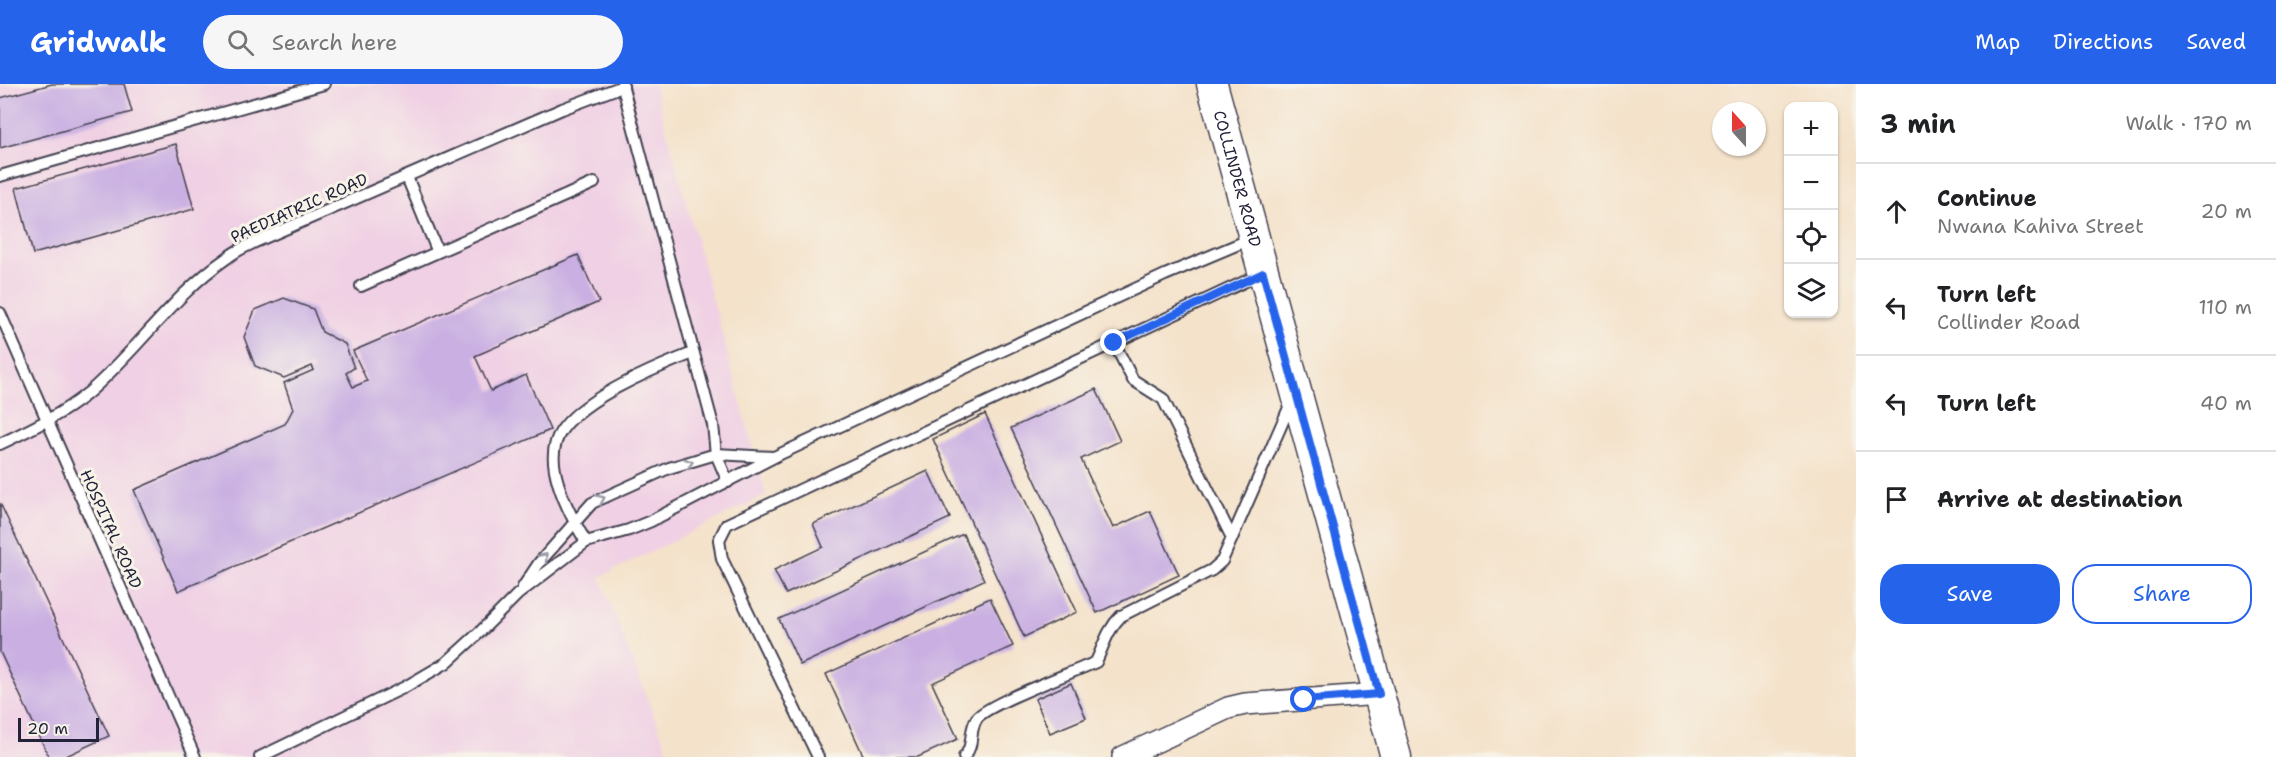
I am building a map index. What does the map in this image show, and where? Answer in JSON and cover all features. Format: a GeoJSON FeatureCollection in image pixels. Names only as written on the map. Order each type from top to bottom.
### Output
{"type":"FeatureCollection","features":[{"type":"Feature","properties":{"kind":"street","name":"COLLINDER ROAD"},"geometry":{"type":"LineString","coordinates":[[1212,84],[1396,757]]}},
{"type":"Feature","properties":{"kind":"street"},"geometry":{"type":"LineString","coordinates":[[1123,757],[1228,708],[1245,704],[1379,694]]}},
{"type":"Feature","properties":{"kind":"lane"},"geometry":{"type":"LineString","coordinates":[[0,176],[324,84]]}},
{"type":"Feature","properties":{"kind":"lane"},"geometry":{"type":"LineString","coordinates":[[622,85],[651,186],[713,425],[716,454],[728,482]]}},
{"type":"Feature","properties":{"kind":"lane","name":"PAEDIATRIC ROAD"},"geometry":{"type":"LineString","coordinates":[[0,444],[48,422],[86,395],[107,376],[182,296],[228,257],[255,242],[622,85]]}},
{"type":"Feature","properties":{"kind":"lane"},"geometry":{"type":"LineString","coordinates":[[407,177],[437,250]]}},
{"type":"Feature","properties":{"kind":"lane"},"geometry":{"type":"LineString","coordinates":[[361,286],[437,250],[594,183]]}},
{"type":"Feature","properties":{"kind":"lane"},"geometry":{"type":"LineString","coordinates":[[260,757],[405,687],[446,663],[518,594],[586,542],[629,530],[776,456],[1166,275],[1254,237]]}},
{"type":"Feature","properties":{"kind":"lane"},"geometry":{"type":"LineString","coordinates":[[818,757],[722,559],[719,540],[727,524],[1263,273]]}},
{"type":"Feature","properties":{"kind":"lane","name":"HOSPITAL ROAD"},"geometry":{"type":"LineString","coordinates":[[0,313],[195,757]]}},
{"type":"Feature","properties":{"kind":"lane"},"geometry":{"type":"LineString","coordinates":[[0,340],[8,331]]}},
{"type":"Feature","properties":{"kind":"lane"},"geometry":{"type":"LineString","coordinates":[[1114,343],[1133,380],[1163,399],[1232,538]]}},
{"type":"Feature","properties":{"kind":"lane"},"geometry":{"type":"LineString","coordinates":[[586,542],[565,502],[554,466],[555,443],[563,426],[591,403],[663,365],[693,353]]}},
{"type":"Feature","properties":{"kind":"lane"},"geometry":{"type":"LineString","coordinates":[[964,757],[970,750],[971,734],[978,718],[997,704],[1096,662],[1111,626],[1121,616],[1212,570],[1222,561],[1296,393]]}},
{"type":"Feature","properties":{"kind":"lane"},"geometry":{"type":"LineString","coordinates":[[518,594],[539,563],[575,524],[584,510],[601,499],[669,468],[716,454],[776,456]]}},
{"type":"Feature","properties":{"kind":"shaded area"},"geometry":{"type":"Polygon","coordinates":[[[0,84],[654,84],[766,495],[600,577],[670,757],[0,757],[0,84]]]}},
{"type":"Feature","properties":{"kind":"building"},"geometry":{"type":"Polygon","coordinates":[[[52,84],[124,84],[132,112],[0,148],[0,98],[52,84]]]}},
{"type":"Feature","properties":{"kind":"building"},"geometry":{"type":"Polygon","coordinates":[[[176,144],[194,209],[33,254],[16,188],[176,144]]]}},
{"type":"Feature","properties":{"kind":"building"},"geometry":{"type":"Polygon","coordinates":[[[578,255],[599,302],[475,356],[491,391],[526,375],[550,430],[178,591],[134,490],[285,424],[293,409],[284,383],[314,370],[312,366],[284,378],[255,366],[244,337],[255,310],[284,298],[313,309],[322,332],[345,344],[354,368],[346,373],[353,387],[367,381],[353,351],[578,255]]]}},
{"type":"Feature","properties":{"kind":"building"},"geometry":{"type":"Polygon","coordinates":[[[1096,389],[1120,441],[1081,459],[1113,528],[1150,511],[1179,575],[1097,613],[1011,428],[1096,389]]]}},
{"type":"Feature","properties":{"kind":"building"},"geometry":{"type":"Polygon","coordinates":[[[985,414],[1077,612],[1024,637],[933,439],[985,414]]]}},
{"type":"Feature","properties":{"kind":"building"},"geometry":{"type":"Polygon","coordinates":[[[928,471],[950,518],[786,594],[774,570],[823,547],[813,524],[928,471]]]}},
{"type":"Feature","properties":{"kind":"building"},"geometry":{"type":"Polygon","coordinates":[[[0,503],[109,736],[64,757],[49,757],[0,652],[0,503]]]}},
{"type":"Feature","properties":{"kind":"building"},"geometry":{"type":"Polygon","coordinates":[[[963,534],[984,580],[800,665],[779,619],[963,534]]]}},
{"type":"Feature","properties":{"kind":"building"},"geometry":{"type":"Polygon","coordinates":[[[990,598],[1013,646],[932,683],[958,739],[918,757],[864,757],[826,674],[990,598]]]}},
{"type":"Feature","properties":{"kind":"building"},"geometry":{"type":"Polygon","coordinates":[[[1071,683],[1086,718],[1050,733],[1035,699],[1071,683]]]}},
{"type":"Feature","properties":{"kind":"route"},"geometry":{"type":"LineString","coordinates":[[1114,343],[1263,273],[1379,694],[1304,700]]}}]}
